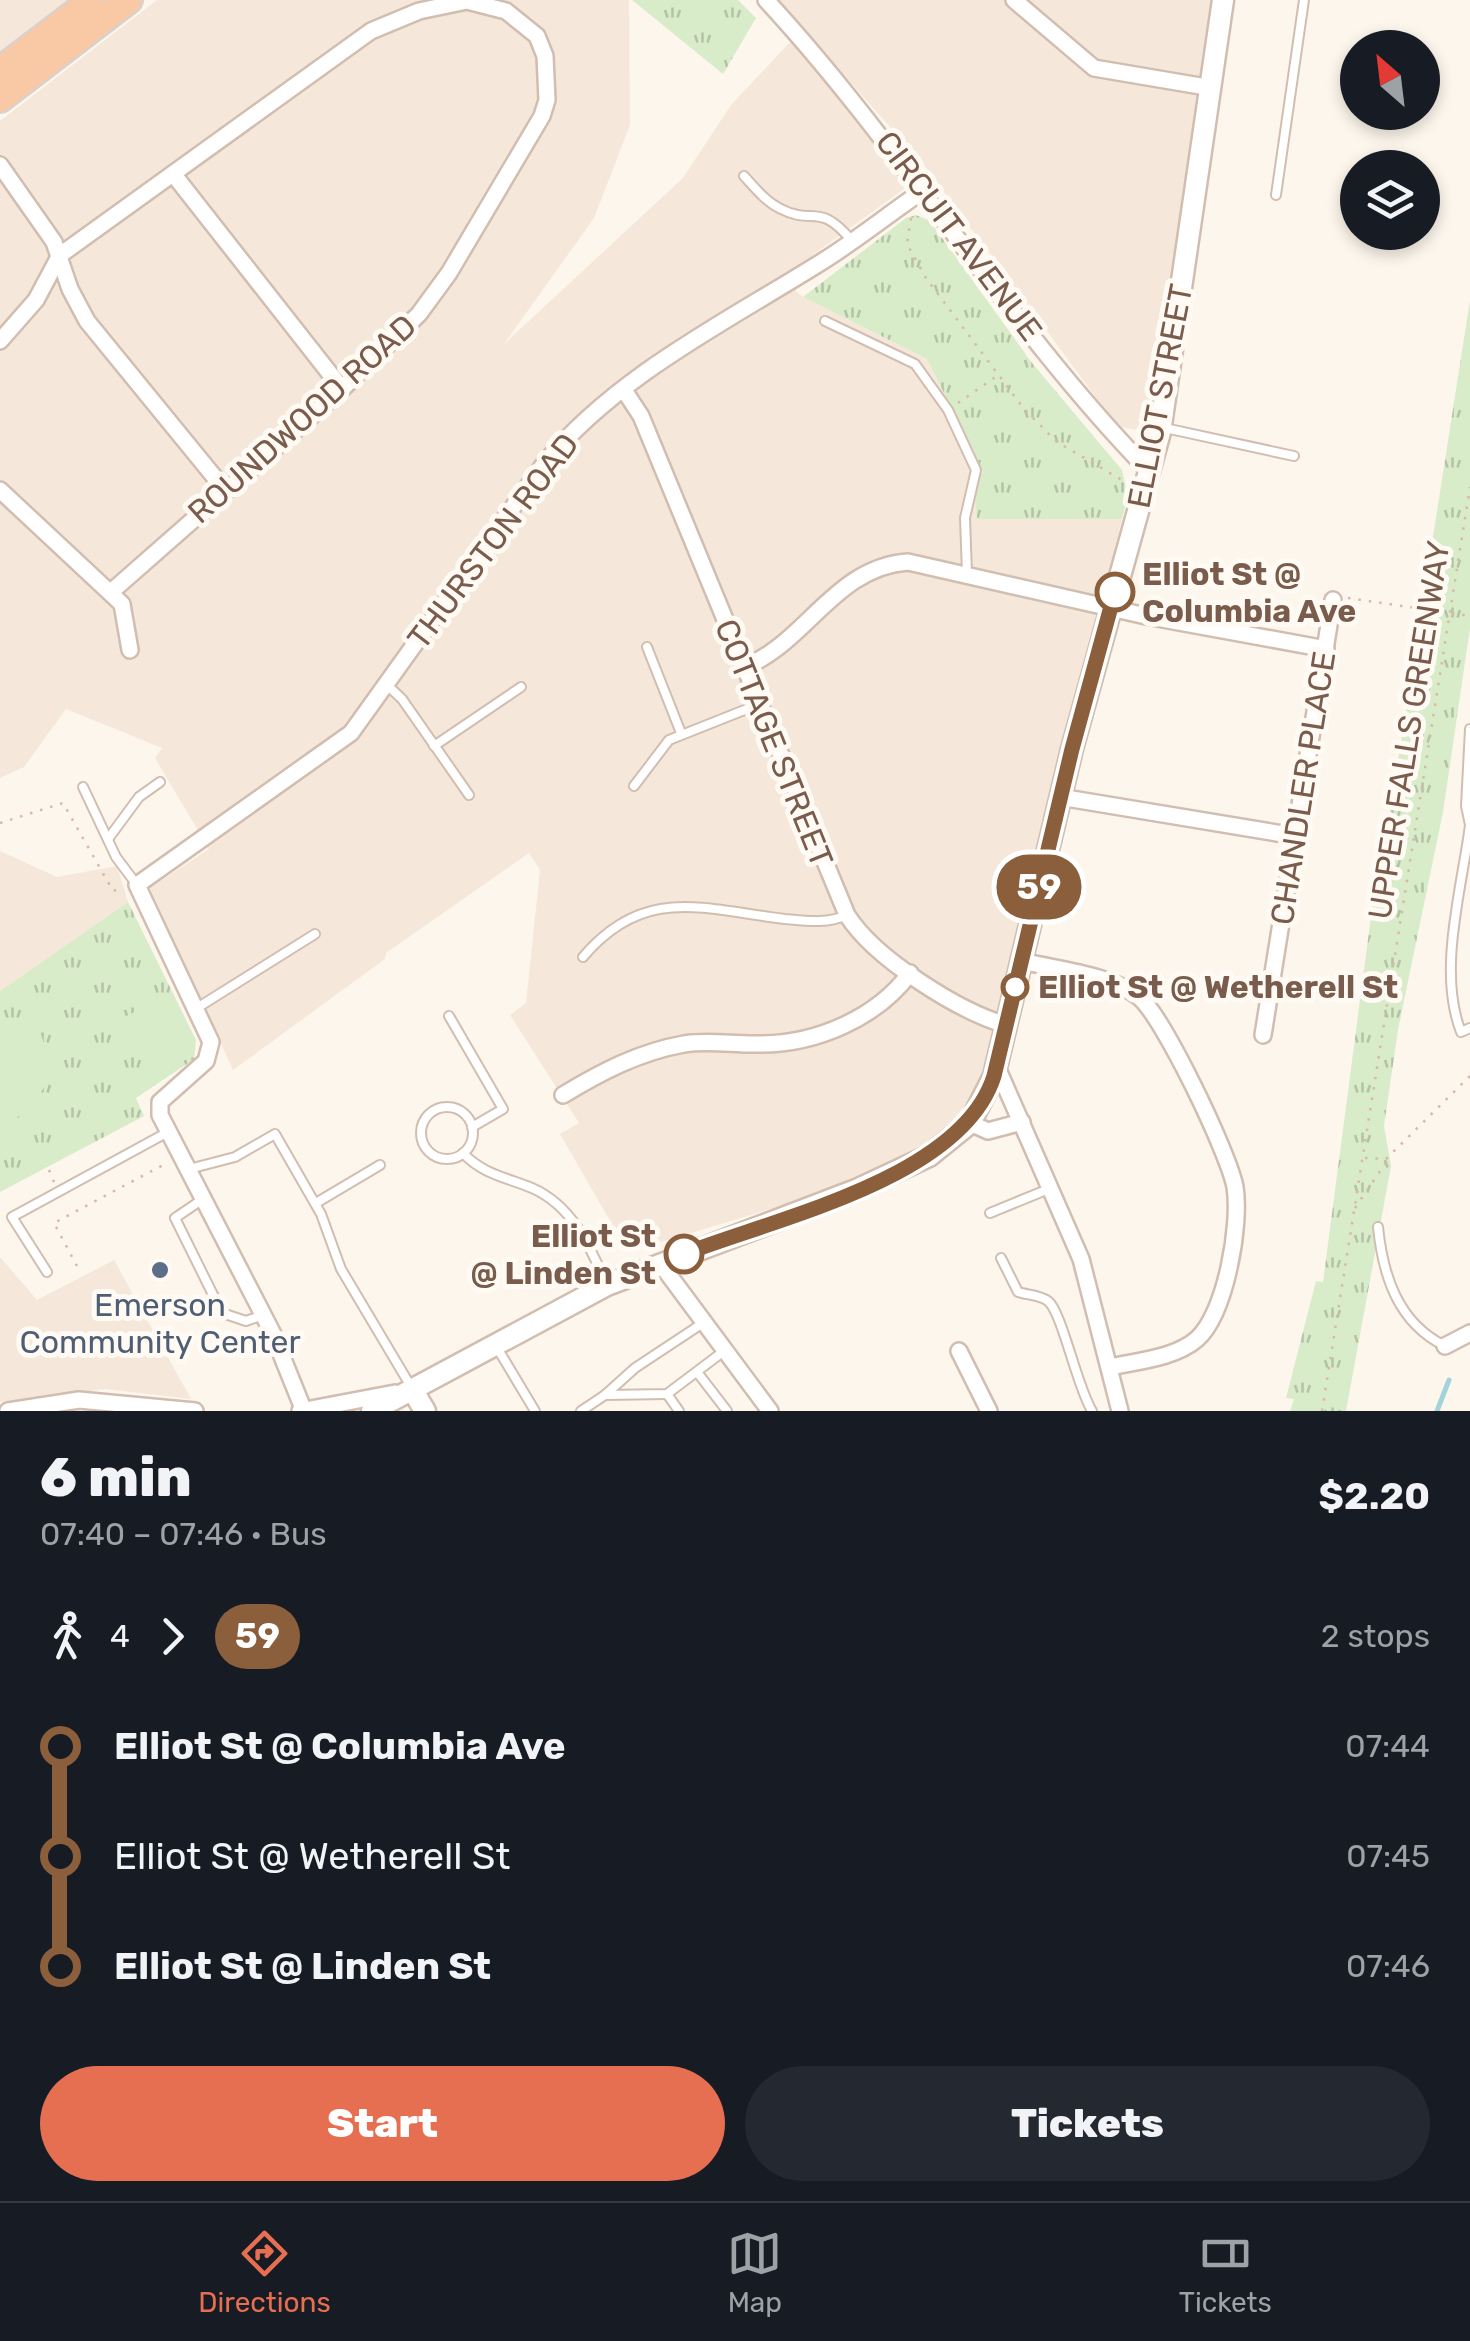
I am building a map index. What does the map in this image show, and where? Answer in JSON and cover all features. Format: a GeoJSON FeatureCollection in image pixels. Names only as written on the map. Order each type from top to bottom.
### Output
{"type":"FeatureCollection","features":[{"type":"Feature","properties":{"kind":"highway"},"geometry":{"type":"LineString","coordinates":[[0,70],[92,0]]}},
{"type":"Feature","properties":{"kind":"highway"},"geometry":{"type":"LineString","coordinates":[[0,100],[130,0]]}},
{"type":"Feature","properties":{"kind":"street","name":"CIRCUIT AVENUE"},"geometry":{"type":"LineString","coordinates":[[766,0],[838,80],[1094,413],[1150,472]]}},
{"type":"Feature","properties":{"kind":"street"},"geometry":{"type":"LineString","coordinates":[[1014,0],[1094,68],[1212,88]]}},
{"type":"Feature","properties":{"kind":"street","name":"ELLIOT STREET"},"geometry":{"type":"LineString","coordinates":[[372,1411],[608,1284],[889,1176],[940,1149],[970,1124],[987,1097],[1060,797],[1160,427],[1223,0]]}},
{"type":"Feature","properties":{"kind":"street","name":"ROUNDWOOD ROAD"},"geometry":{"type":"LineString","coordinates":[[60,255],[174,175],[332,55],[372,31],[419,12],[467,1],[486,4],[523,21],[537,36],[547,77],[542,116],[435,294],[342,389],[111,592]]}},
{"type":"Feature","properties":{"kind":"street"},"geometry":{"type":"LineString","coordinates":[[0,165],[60,255],[70,289],[87,321],[225,490]]}},
{"type":"Feature","properties":{"kind":"street"},"geometry":{"type":"LineString","coordinates":[[174,175],[342,389]]}},
{"type":"Feature","properties":{"kind":"street","name":"THURSTON ROAD"},"geometry":{"type":"LineString","coordinates":[[137,885],[343,740],[544,464],[580,425],[728,316],[852,241],[924,190]]}},
{"type":"Feature","properties":{"kind":"street"},"geometry":{"type":"LineString","coordinates":[[0,341],[36,300],[60,255]]}},
{"type":"Feature","properties":{"kind":"street","name":"COTTAGE STREET"},"geometry":{"type":"LineString","coordinates":[[624,390],[640,416],[847,915],[873,946],[910,973],[981,1016],[1006,1025]]}},
{"type":"Feature","properties":{"kind":"street"},"geometry":{"type":"LineString","coordinates":[[1,494],[111,592],[128,617],[130,650]]}},
{"type":"Feature","properties":{"kind":"street"},"geometry":{"type":"LineString","coordinates":[[742,668],[768,655],[840,589],[872,570],[908,562],[1110,608],[1326,649]]}},
{"type":"Feature","properties":{"kind":"street","name":"CHANDLER PLACE"},"geometry":{"type":"LineString","coordinates":[[1262,1035],[1333,600]]}},
{"type":"Feature","properties":{"kind":"street"},"geometry":{"type":"LineString","coordinates":[[1060,797],[1295,836]]}},
{"type":"Feature","properties":{"kind":"street"},"geometry":{"type":"LineString","coordinates":[[137,885],[197,1008],[211,1050],[206,1062],[160,1102],[160,1116],[263,1315],[302,1411],[412,1390],[425,1411]]}},
{"type":"Feature","properties":{"kind":"street"},"geometry":{"type":"LineString","coordinates":[[1022,962],[1120,986],[1145,1002],[1162,1028],[1232,1177],[1234,1219],[1223,1291],[1212,1320],[1186,1347],[1110,1367]]}},
{"type":"Feature","properties":{"kind":"street"},"geometry":{"type":"LineString","coordinates":[[563,1095],[608,1069],[653,1051],[700,1042],[786,1042],[826,1032],[881,1002],[910,973]]}},
{"type":"Feature","properties":{"kind":"street"},"geometry":{"type":"LineString","coordinates":[[996,1065],[1081,1259],[1120,1411]]}},
{"type":"Feature","properties":{"kind":"street"},"geometry":{"type":"LineString","coordinates":[[970,1124],[988,1131],[1022,1122]]}},
{"type":"Feature","properties":{"kind":"street"},"geometry":{"type":"LineString","coordinates":[[660,1263],[770,1411]]}},
{"type":"Feature","properties":{"kind":"street"},"geometry":{"type":"LineString","coordinates":[[1445,1346],[1470,1333]]}},
{"type":"Feature","properties":{"kind":"street"},"geometry":{"type":"LineString","coordinates":[[959,1351],[989,1411]]}},
{"type":"Feature","properties":{"kind":"street"},"geometry":{"type":"LineString","coordinates":[[8,1411],[79,1400],[194,1411]]}},
{"type":"Feature","properties":{"kind":"lane"},"geometry":{"type":"LineString","coordinates":[[1276,195],[1304,0]]}},
{"type":"Feature","properties":{"kind":"lane"},"geometry":{"type":"LineString","coordinates":[[744,176],[784,211],[820,214],[836,222],[852,241]]}},
{"type":"Feature","properties":{"kind":"lane"},"geometry":{"type":"LineString","coordinates":[[825,321],[915,364],[948,410],[976,470],[965,518],[967,573]]}},
{"type":"Feature","properties":{"kind":"lane"},"geometry":{"type":"LineString","coordinates":[[1160,427],[1294,456]]}},
{"type":"Feature","properties":{"kind":"lane"},"geometry":{"type":"LineString","coordinates":[[648,647],[681,733]]}},
{"type":"Feature","properties":{"kind":"lane"},"geometry":{"type":"LineString","coordinates":[[386,684],[468,795]]}},
{"type":"Feature","properties":{"kind":"lane"},"geometry":{"type":"LineString","coordinates":[[434,746],[521,686]]}},
{"type":"Feature","properties":{"kind":"lane"},"geometry":{"type":"LineString","coordinates":[[634,786],[660,748],[681,733],[757,705]]}},
{"type":"Feature","properties":{"kind":"lane"},"geometry":{"type":"LineString","coordinates":[[1470,728],[1466,806],[1470,825],[1457,925],[1454,1010],[1461,1032],[1470,1028]]}},
{"type":"Feature","properties":{"kind":"lane"},"geometry":{"type":"LineString","coordinates":[[108,839],[139,797],[160,782]]}},
{"type":"Feature","properties":{"kind":"lane"},"geometry":{"type":"LineString","coordinates":[[83,787],[108,839],[137,885]]}},
{"type":"Feature","properties":{"kind":"lane"},"geometry":{"type":"LineString","coordinates":[[583,958],[616,923],[664,908],[812,921],[847,915]]}},
{"type":"Feature","properties":{"kind":"lane"},"geometry":{"type":"LineString","coordinates":[[1457,925],[1470,922]]}},
{"type":"Feature","properties":{"kind":"lane"},"geometry":{"type":"LineString","coordinates":[[197,1008],[314,934]]}},
{"type":"Feature","properties":{"kind":"lane"},"geometry":{"type":"LineString","coordinates":[[449,1016],[504,1109],[472,1128]]}},
{"type":"Feature","properties":{"kind":"lane"},"geometry":{"type":"LineString","coordinates":[[449,1107],[464,1114],[472,1128],[471,1144],[463,1153],[446,1159],[430,1153],[424,1145],[422,1126],[428,1116],[449,1107]]}},
{"type":"Feature","properties":{"kind":"lane"},"geometry":{"type":"LineString","coordinates":[[47,1272],[12,1217],[168,1132]]}},
{"type":"Feature","properties":{"kind":"lane"},"geometry":{"type":"LineString","coordinates":[[187,1170],[235,1157],[275,1134],[316,1203],[335,1256],[412,1390]]}},
{"type":"Feature","properties":{"kind":"lane"},"geometry":{"type":"LineString","coordinates":[[463,1153],[488,1172],[537,1190],[562,1208],[583,1235],[608,1284]]}},
{"type":"Feature","properties":{"kind":"lane"},"geometry":{"type":"LineString","coordinates":[[316,1203],[380,1165]]}},
{"type":"Feature","properties":{"kind":"lane"},"geometry":{"type":"LineString","coordinates":[[990,1213],[1051,1188]]}},
{"type":"Feature","properties":{"kind":"lane"},"geometry":{"type":"LineString","coordinates":[[202,1199],[175,1218],[222,1313],[234,1320],[263,1315]]}},
{"type":"Feature","properties":{"kind":"lane"},"geometry":{"type":"LineString","coordinates":[[1378,1227],[1383,1266],[1401,1308],[1415,1328],[1445,1346]]}},
{"type":"Feature","properties":{"kind":"lane"},"geometry":{"type":"LineString","coordinates":[[1000,1258],[1018,1292],[1045,1298],[1054,1308],[1070,1362],[1092,1411]]}},
{"type":"Feature","properties":{"kind":"lane"},"geometry":{"type":"LineString","coordinates":[[581,1411],[606,1395],[635,1368],[703,1323]]}},
{"type":"Feature","properties":{"kind":"lane"},"geometry":{"type":"LineString","coordinates":[[1470,1333],[1470,1343]]}},
{"type":"Feature","properties":{"kind":"lane"},"geometry":{"type":"LineString","coordinates":[[494,1343],[535,1411]]}},
{"type":"Feature","properties":{"kind":"lane"},"geometry":{"type":"LineString","coordinates":[[606,1395],[667,1394],[724,1351]]}},
{"type":"Feature","properties":{"kind":"lane"},"geometry":{"type":"LineString","coordinates":[[696,1372],[727,1411]]}},
{"type":"Feature","properties":{"kind":"lane"},"geometry":{"type":"LineString","coordinates":[[667,1394],[679,1411]]}},
{"type":"Feature","properties":{"kind":"path"},"geometry":{"type":"LineString","coordinates":[[924,190],[908,225],[907,244],[998,376],[1057,442],[1089,456],[1144,494]]}},
{"type":"Feature","properties":{"kind":"path"},"geometry":{"type":"LineString","coordinates":[[948,410],[998,376]]}},
{"type":"Feature","properties":{"kind":"path","name":"UPPER FALLS GREENWAY"},"geometry":{"type":"LineString","coordinates":[[1322,1411],[1470,486]]}},
{"type":"Feature","properties":{"kind":"path"},"geometry":{"type":"LineString","coordinates":[[1333,600],[1340,596],[1470,616]]}},
{"type":"Feature","properties":{"kind":"path"},"geometry":{"type":"LineString","coordinates":[[0,822],[63,803],[113,891],[137,885]]}},
{"type":"Feature","properties":{"kind":"path","name":"UPPER FALLS GREENWAY"},"geometry":{"type":"LineString","coordinates":[[1352,1212],[1390,1155],[1419,1122],[1470,1076]]}},
{"type":"Feature","properties":{"kind":"path"},"geometry":{"type":"LineString","coordinates":[[1363,1158],[1382,1160],[1390,1155]]}},
{"type":"Feature","properties":{"kind":"path"},"geometry":{"type":"LineString","coordinates":[[77,1266],[54,1223],[170,1161]]}},
{"type":"Feature","properties":{"kind":"path"},"geometry":{"type":"LineString","coordinates":[[49,1170],[55,1183]]}},
{"type":"Feature","properties":{"kind":"shaded area"},"geometry":{"type":"Polygon","coordinates":[[[0,0],[69,0],[0,52],[0,0]]]}},
{"type":"Feature","properties":{"kind":"shaded area"},"geometry":{"type":"Polygon","coordinates":[[[157,0],[629,0],[630,125],[594,218],[504,344],[683,178],[731,105],[791,41],[901,175],[904,189],[781,278],[803,297],[927,359],[985,474],[977,519],[1122,519],[987,1061],[972,1096],[944,1132],[916,1156],[827,1192],[628,1252],[560,1134],[579,1123],[510,1015],[526,1003],[540,870],[529,853],[386,953],[385,959],[233,1070],[150,888],[209,849],[155,758],[162,748],[66,709],[24,767],[0,778],[0,121],[157,0]]]}},
{"type":"Feature","properties":{"kind":"shaded area"},"geometry":{"type":"Polygon","coordinates":[[[777,0],[1212,0],[1153,420],[1142,431],[1122,427],[1106,411],[924,165],[777,0]]]}},
{"type":"Feature","properties":{"kind":"shaded area"},"geometry":{"type":"Polygon","coordinates":[[[0,851],[57,877],[117,866],[128,902],[0,991],[0,851]]]}},
{"type":"Feature","properties":{"kind":"shaded area"},"geometry":{"type":"Polygon","coordinates":[[[0,1257],[37,1300],[114,1260],[191,1399],[105,1389],[0,1402],[0,1257]]]}},
{"type":"Feature","properties":{"kind":"green space"},"geometry":{"type":"Polygon","coordinates":[[[632,0],[738,0],[756,18],[723,74],[632,0]]]}},
{"type":"Feature","properties":{"kind":"green space"},"geometry":{"type":"Polygon","coordinates":[[[916,215],[930,221],[1032,363],[1122,470],[1128,497],[1122,519],[977,519],[973,476],[984,473],[927,359],[803,297],[906,218],[916,215]]]}},
{"type":"Feature","properties":{"kind":"green space"},"geometry":{"type":"Polygon","coordinates":[[[1470,300],[1470,628],[1443,812],[1398,1030],[1384,1126],[1391,1166],[1346,1411],[1290,1411],[1294,1399],[1286,1398],[1316,1281],[1323,1282],[1378,863],[1382,863],[1470,300]]]}},
{"type":"Feature","properties":{"kind":"green space"},"geometry":{"type":"Polygon","coordinates":[[[128,902],[196,1040],[194,1059],[136,1098],[144,1116],[0,1192],[0,991],[128,902]]]}},
{"type":"Feature","properties":{"kind":"green space"},"geometry":{"type":"Polygon","coordinates":[[[165,997],[192,1056],[152,1076],[124,1017],[165,997]]]}},
{"type":"Feature","properties":{"kind":"green space"},"geometry":{"type":"Polygon","coordinates":[[[28,1016],[42,1037],[52,1073],[32,1108],[0,1128],[0,1025],[28,1016]]]}},
{"type":"Feature","properties":{"kind":"waterway"},"geometry":{"type":"LineString","coordinates":[[1437,1411],[1449,1380]]}},
{"type":"Feature","properties":{"kind":"bus line","name":"59"},"geometry":{"type":"LineString","coordinates":[[684,1254],[903,1170],[949,1142],[982,1107],[994,1076],[1072,749],[1115,592]]}},
{"type":"Feature","properties":{"kind":"place","name":"Elliot St @ Columbia Ave"},"geometry":{"type":"Point","coordinates":[1115,592]}},
{"type":"Feature","properties":{"kind":"place","name":"Elliot St @ Wetherell St"},"geometry":{"type":"Point","coordinates":[1015,987]}},
{"type":"Feature","properties":{"kind":"place","name":"Elliot St @ Linden St"},"geometry":{"type":"Point","coordinates":[684,1254]}},
{"type":"Feature","properties":{"kind":"place","name":"Emerson Community Center"},"geometry":{"type":"Point","coordinates":[160,1270]}}]}
